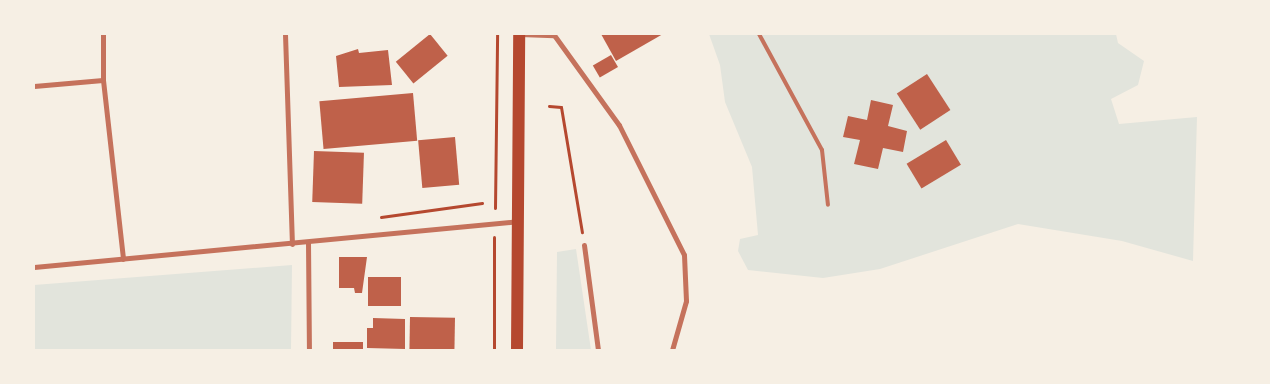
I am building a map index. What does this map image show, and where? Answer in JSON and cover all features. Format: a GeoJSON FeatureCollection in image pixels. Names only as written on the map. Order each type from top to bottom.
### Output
{"type":"FeatureCollection","features":[{"type":"Feature","properties":{"kind":"main road"},"geometry":{"type":"LineString","coordinates":[[517,350],[519,34]]}},
{"type":"Feature","properties":{"kind":"street"},"geometry":{"type":"LineString","coordinates":[[103,34],[103,80],[122,259]]}},
{"type":"Feature","properties":{"kind":"street"},"geometry":{"type":"LineString","coordinates":[[285,34],[292,244]]}},
{"type":"Feature","properties":{"kind":"street"},"geometry":{"type":"LineString","coordinates":[[519,34],[554,35],[620,125],[684,255],[686,301],[672,350]]}},
{"type":"Feature","properties":{"kind":"street"},"geometry":{"type":"LineString","coordinates":[[34,86],[103,80]]}},
{"type":"Feature","properties":{"kind":"street"},"geometry":{"type":"LineString","coordinates":[[34,268],[518,221]]}},
{"type":"Feature","properties":{"kind":"street"},"geometry":{"type":"LineString","coordinates":[[308,242],[309,350]]}},
{"type":"Feature","properties":{"kind":"street"},"geometry":{"type":"LineString","coordinates":[[584,245],[598,350]]}},
{"type":"Feature","properties":{"kind":"lane"},"geometry":{"type":"LineString","coordinates":[[759,34],[822,150],[828,205]]}},
{"type":"Feature","properties":{"kind":"path"},"geometry":{"type":"LineString","coordinates":[[494,350],[497,34]]}},
{"type":"Feature","properties":{"kind":"path"},"geometry":{"type":"LineString","coordinates":[[549,106],[561,107],[584,245]]}},
{"type":"Feature","properties":{"kind":"path"},"geometry":{"type":"LineString","coordinates":[[377,217],[482,204]]}},
{"type":"Feature","properties":{"kind":"shaded area"},"geometry":{"type":"Polygon","coordinates":[[[709,34],[1116,34],[1118,43],[1144,61],[1138,85],[1111,99],[1119,124],[1197,117],[1193,261],[1122,241],[1018,224],[880,269],[823,278],[748,270],[738,251],[740,239],[758,235],[752,167],[725,102],[720,65],[709,34]]]}},
{"type":"Feature","properties":{"kind":"shaded area"},"geometry":{"type":"Polygon","coordinates":[[[576,249],[591,350],[556,350],[557,252],[576,249]]]}},
{"type":"Feature","properties":{"kind":"shaded area"},"geometry":{"type":"Polygon","coordinates":[[[292,265],[291,350],[34,350],[34,285],[292,265]]]}},
{"type":"Feature","properties":{"kind":"building"},"geometry":{"type":"Polygon","coordinates":[[[430,34],[448,56],[413,83],[396,62],[430,34]]]}},
{"type":"Feature","properties":{"kind":"building"},"geometry":{"type":"Polygon","coordinates":[[[601,34],[663,34],[616,61],[601,34]]]}},
{"type":"Feature","properties":{"kind":"building"},"geometry":{"type":"Polygon","coordinates":[[[358,49],[359,53],[388,50],[392,85],[339,87],[336,56],[358,49]]]}},
{"type":"Feature","properties":{"kind":"building"},"geometry":{"type":"Polygon","coordinates":[[[611,55],[618,67],[600,78],[593,66],[611,55]]]}},
{"type":"Feature","properties":{"kind":"building"},"geometry":{"type":"Polygon","coordinates":[[[927,74],[950,110],[920,130],[897,94],[927,74]]]}},
{"type":"Feature","properties":{"kind":"building"},"geometry":{"type":"Polygon","coordinates":[[[413,93],[417,141],[324,149],[319,101],[413,93]]]}},
{"type":"Feature","properties":{"kind":"building"},"geometry":{"type":"Polygon","coordinates":[[[871,100],[893,105],[888,126],[907,131],[903,152],[883,148],[878,169],[854,164],[860,140],[843,137],[848,116],[867,120],[871,100]]]}},
{"type":"Feature","properties":{"kind":"building"},"geometry":{"type":"Polygon","coordinates":[[[455,137],[459,185],[422,188],[418,140],[455,137]]]}},
{"type":"Feature","properties":{"kind":"building"},"geometry":{"type":"Polygon","coordinates":[[[946,140],[961,165],[922,189],[907,164],[946,140]]]}},
{"type":"Feature","properties":{"kind":"building"},"geometry":{"type":"Polygon","coordinates":[[[314,151],[364,153],[362,204],[312,202],[314,151]]]}},
{"type":"Feature","properties":{"kind":"building"},"geometry":{"type":"Polygon","coordinates":[[[339,257],[367,257],[362,293],[355,293],[354,288],[339,288],[339,257]]]}},
{"type":"Feature","properties":{"kind":"building"},"geometry":{"type":"Polygon","coordinates":[[[368,277],[401,277],[401,306],[368,306],[368,277]]]}},
{"type":"Feature","properties":{"kind":"building"},"geometry":{"type":"Polygon","coordinates":[[[410,317],[455,318],[454,350],[409,350],[410,317]]]}},
{"type":"Feature","properties":{"kind":"building"},"geometry":{"type":"Polygon","coordinates":[[[373,318],[405,319],[405,349],[367,348],[367,328],[373,328],[373,318]]]}},
{"type":"Feature","properties":{"kind":"building"},"geometry":{"type":"Polygon","coordinates":[[[333,342],[363,342],[363,350],[333,350],[333,342]]]}}]}
